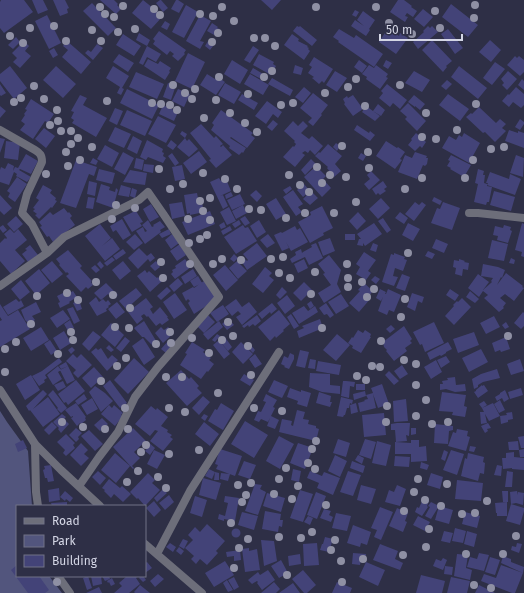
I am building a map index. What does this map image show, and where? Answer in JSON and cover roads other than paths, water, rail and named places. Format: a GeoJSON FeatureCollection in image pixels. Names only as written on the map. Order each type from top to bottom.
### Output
{"type":"FeatureCollection","features":[{"type":"Feature","properties":{"kind":"street"},"geometry":{"type":"LineString","coordinates":[[0,130],[35,150],[42,157],[42,162],[27,194],[22,213],[32,224],[47,253]]}},
{"type":"Feature","properties":{"kind":"street"},"geometry":{"type":"LineString","coordinates":[[0,286],[47,253],[64,237],[139,200],[148,192],[219,297],[158,367],[135,397],[118,432],[79,486]]}},
{"type":"Feature","properties":{"kind":"street"},"geometry":{"type":"LineString","coordinates":[[469,213],[478,212],[524,218]]}},
{"type":"Feature","properties":{"kind":"street"},"geometry":{"type":"LineString","coordinates":[[157,554],[190,491],[279,352]]}},
{"type":"Feature","properties":{"kind":"street"},"geometry":{"type":"LineString","coordinates":[[0,390],[35,444],[99,505]]}},
{"type":"Feature","properties":{"kind":"street"},"geometry":{"type":"LineString","coordinates":[[35,444],[36,492],[38,505]]}},
{"type":"Feature","properties":{"kind":"street"},"geometry":{"type":"LineString","coordinates":[[146,545],[202,593]]}},
{"type":"Feature","properties":{"kind":"street"},"geometry":{"type":"LineString","coordinates":[[59,577],[70,593]]}}]}
